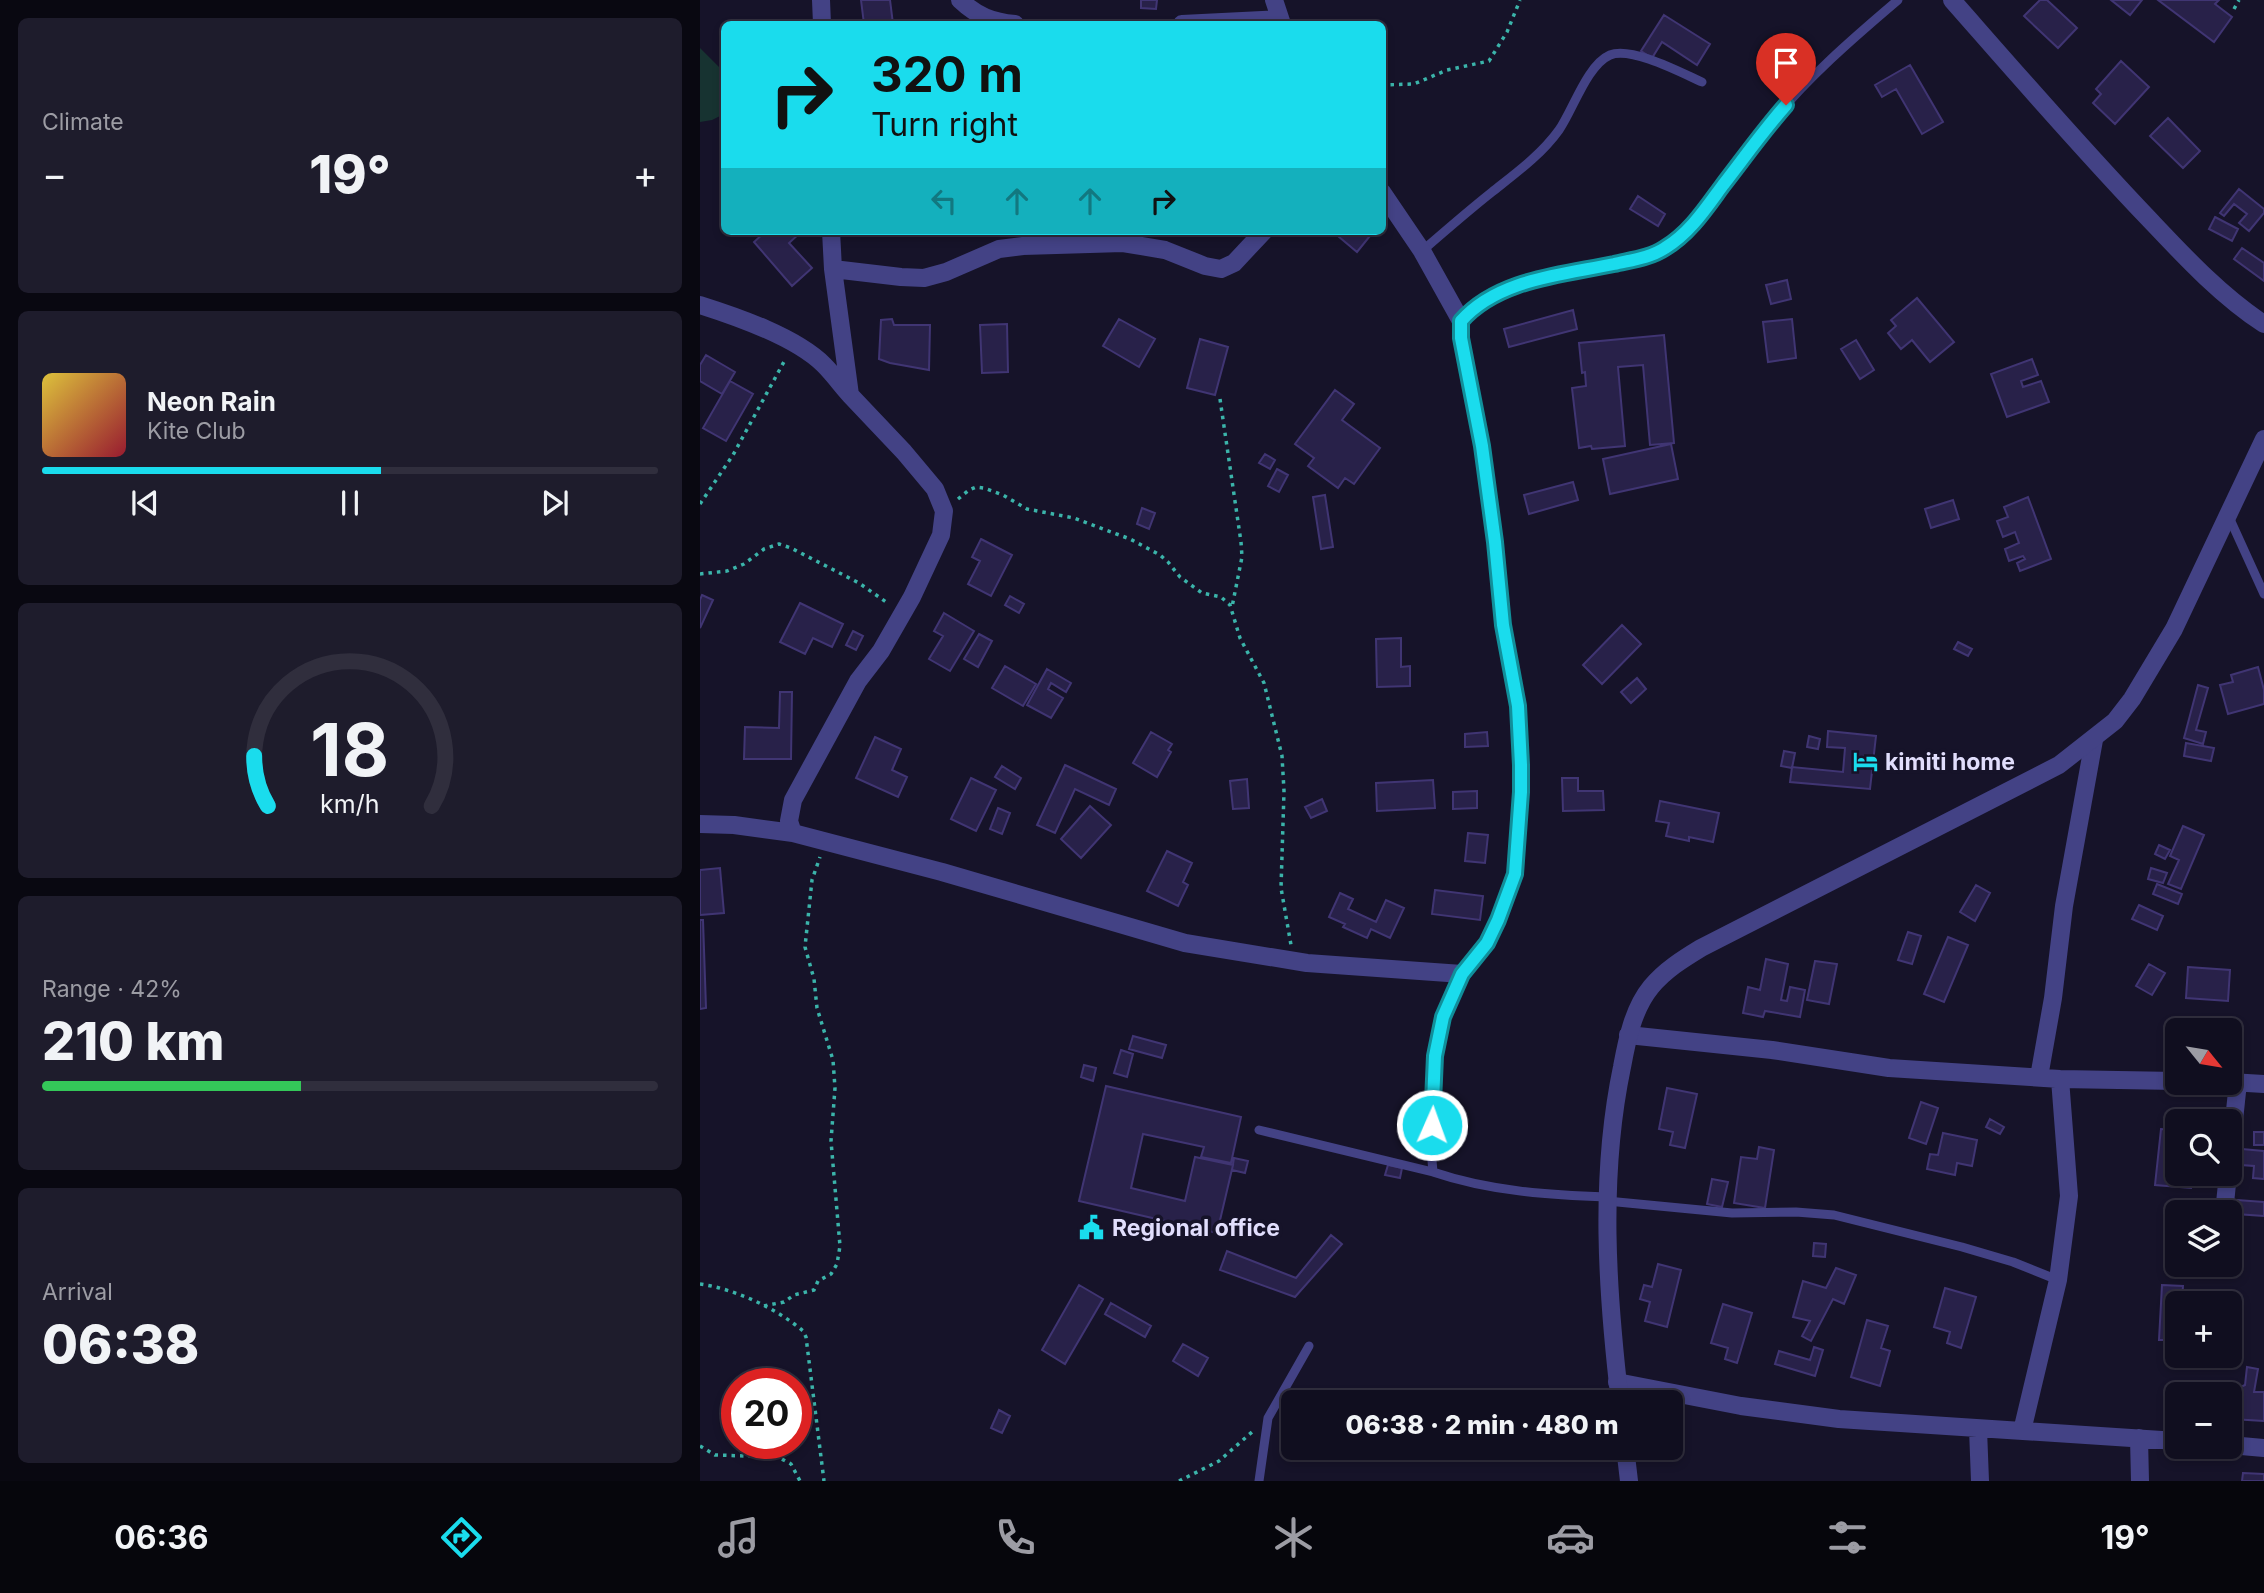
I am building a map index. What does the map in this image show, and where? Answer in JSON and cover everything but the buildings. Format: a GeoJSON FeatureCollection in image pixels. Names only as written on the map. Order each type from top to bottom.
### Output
{"type":"FeatureCollection","features":[{"type":"Feature","properties":{"kind":"street"},"geometry":{"type":"LineString","coordinates":[[821,0],[822,21]]}},
{"type":"Feature","properties":{"kind":"street"},"geometry":{"type":"LineString","coordinates":[[960,0],[983,18],[993,21]]}},
{"type":"Feature","properties":{"kind":"street"},"geometry":{"type":"LineString","coordinates":[[1274,0],[1281,21]]}},
{"type":"Feature","properties":{"kind":"street"},"geometry":{"type":"LineString","coordinates":[[1952,0],[2115,184],[2179,251],[2219,289],[2264,324]]}},
{"type":"Feature","properties":{"kind":"street"},"geometry":{"type":"LineString","coordinates":[[1386,198],[1422,251],[1461,321]]}},
{"type":"Feature","properties":{"kind":"street"},"geometry":{"type":"LineString","coordinates":[[831,235],[833,269],[850,395]]}},
{"type":"Feature","properties":{"kind":"street"},"geometry":{"type":"LineString","coordinates":[[833,269],[924,278],[946,272],[999,249],[1122,243],[1165,250],[1205,267],[1221,269],[1234,262],[1260,235]]}},
{"type":"Feature","properties":{"kind":"street"},"geometry":{"type":"LineString","coordinates":[[700,305],[757,324],[823,363],[935,489],[944,511],[942,535],[902,614],[881,651],[858,681],[793,800],[789,821],[793,833]]}},
{"type":"Feature","properties":{"kind":"street"},"geometry":{"type":"LineString","coordinates":[[1619,1390],[1607,1258],[1607,1199],[1616,1095],[1628,1035],[1650,989],[1671,967],[1701,948],[2060,765],[2094,740],[2115,721],[2132,699],[2174,629],[2264,439]]}},
{"type":"Feature","properties":{"kind":"street"},"geometry":{"type":"LineString","coordinates":[[2039,1077],[2064,906],[2094,740]]}},
{"type":"Feature","properties":{"kind":"street"},"geometry":{"type":"LineString","coordinates":[[700,824],[734,825],[793,833],[942,872],[1185,943],[1294,961],[1462,974]]}},
{"type":"Feature","properties":{"kind":"street"},"geometry":{"type":"LineString","coordinates":[[1628,1035],[1772,1051],[1889,1068],[2060,1079],[2165,1081]]}},
{"type":"Feature","properties":{"kind":"street"},"geometry":{"type":"LineString","coordinates":[[2022,1430],[2057,1280],[2069,1196],[2060,1079]]}},
{"type":"Feature","properties":{"kind":"street"},"geometry":{"type":"LineString","coordinates":[[2242,1083],[2264,1084]]}},
{"type":"Feature","properties":{"kind":"street"},"geometry":{"type":"LineString","coordinates":[[1618,1382],[1741,1406],[1839,1419],[2165,1440]]}},
{"type":"Feature","properties":{"kind":"street"},"geometry":{"type":"LineString","coordinates":[[1978,1429],[1980,1481]]}},
{"type":"Feature","properties":{"kind":"street"},"geometry":{"type":"LineString","coordinates":[[2139,1438],[2140,1481]]}},
{"type":"Feature","properties":{"kind":"street"},"geometry":{"type":"LineString","coordinates":[[2242,1446],[2264,1448]]}},
{"type":"Feature","properties":{"kind":"street"},"geometry":{"type":"LineString","coordinates":[[1627,1460],[1629,1481]]}},
{"type":"Feature","properties":{"kind":"lane"},"geometry":{"type":"LineString","coordinates":[[1433,1172],[1431,1149],[1435,1056],[1443,1017],[1462,974],[1487,943],[1515,874],[1521,765],[1518,706],[1503,625],[1484,460],[1461,338],[1461,321],[1490,296],[1528,282],[1644,257],[1664,249],[1689,229],[1769,125],[1822,66],[1898,0]]}},
{"type":"Feature","properties":{"kind":"lane"},"geometry":{"type":"LineString","coordinates":[[1422,251],[1543,149],[1560,129],[1585,82],[1601,62],[1612,54],[1632,55],[1659,63],[1702,82]]}},
{"type":"Feature","properties":{"kind":"lane"},"geometry":{"type":"LineString","coordinates":[[2228,515],[2264,594]]}},
{"type":"Feature","properties":{"kind":"lane"},"geometry":{"type":"LineString","coordinates":[[1259,1130],[1497,1188],[1732,1213],[1796,1212],[1834,1215],[1962,1247],[2013,1262],[2057,1280]]}},
{"type":"Feature","properties":{"kind":"lane"},"geometry":{"type":"LineString","coordinates":[[1259,1481],[1268,1418],[1309,1346]]}},
{"type":"Feature","properties":{"kind":"path"},"geometry":{"type":"LineString","coordinates":[[1386,85],[1414,84],[1447,70],[1489,61],[1507,33],[1520,0]]}},
{"type":"Feature","properties":{"kind":"path"},"geometry":{"type":"LineString","coordinates":[[2234,9],[2239,0]]}},
{"type":"Feature","properties":{"kind":"path"},"geometry":{"type":"LineString","coordinates":[[700,504],[733,455],[794,344]]}},
{"type":"Feature","properties":{"kind":"path"},"geometry":{"type":"LineString","coordinates":[[1220,399],[1242,558],[1232,609]]}},
{"type":"Feature","properties":{"kind":"path"},"geometry":{"type":"LineString","coordinates":[[944,511],[976,487],[993,491],[1027,509],[1074,518],[1130,539],[1160,555],[1187,583],[1208,596],[1221,597],[1227,601],[1240,638],[1264,682],[1282,756],[1284,791],[1281,888],[1294,961]]}},
{"type":"Feature","properties":{"kind":"path"},"geometry":{"type":"LineString","coordinates":[[700,574],[727,571],[744,564],[764,549],[779,544],[859,583],[902,614]]}},
{"type":"Feature","properties":{"kind":"path"},"geometry":{"type":"LineString","coordinates":[[764,1306],[784,1302],[794,1295],[814,1290],[818,1281],[831,1274],[837,1264],[840,1247],[831,1141],[835,1088],[833,1060],[817,1008],[814,979],[805,947],[813,871],[826,842]]}},
{"type":"Feature","properties":{"kind":"path"},"geometry":{"type":"LineString","coordinates":[[700,1284],[725,1289],[764,1306],[797,1326],[806,1337],[824,1481]]}},
{"type":"Feature","properties":{"kind":"path"},"geometry":{"type":"LineString","coordinates":[[1179,1481],[1219,1461],[1268,1418]]}},
{"type":"Feature","properties":{"kind":"path"},"geometry":{"type":"LineString","coordinates":[[700,1446],[715,1455],[778,1457],[791,1464],[800,1481]]}},
{"type":"Feature","properties":{"kind":"green space"},"geometry":{"type":"Polygon","coordinates":[[[700,48],[721,69],[721,116],[700,122],[700,48]]]}},
{"type":"Feature","properties":{"kind":"place","name":"kimiti home"},"geometry":{"type":"Point","coordinates":[1865,762]}},
{"type":"Feature","properties":{"kind":"place","name":"Regional office"},"geometry":{"type":"Point","coordinates":[1092,1228]}},
{"type":"Feature","properties":{"kind":"route"},"geometry":{"type":"LineString","coordinates":[[1432,1125],[1435,1056],[1443,1017],[1462,974],[1487,943],[1515,874],[1521,792],[1518,706],[1503,625],[1482,446],[1461,338],[1461,321],[1490,296],[1528,282],[1644,257],[1664,249],[1689,229],[1786,105]]}}]}
